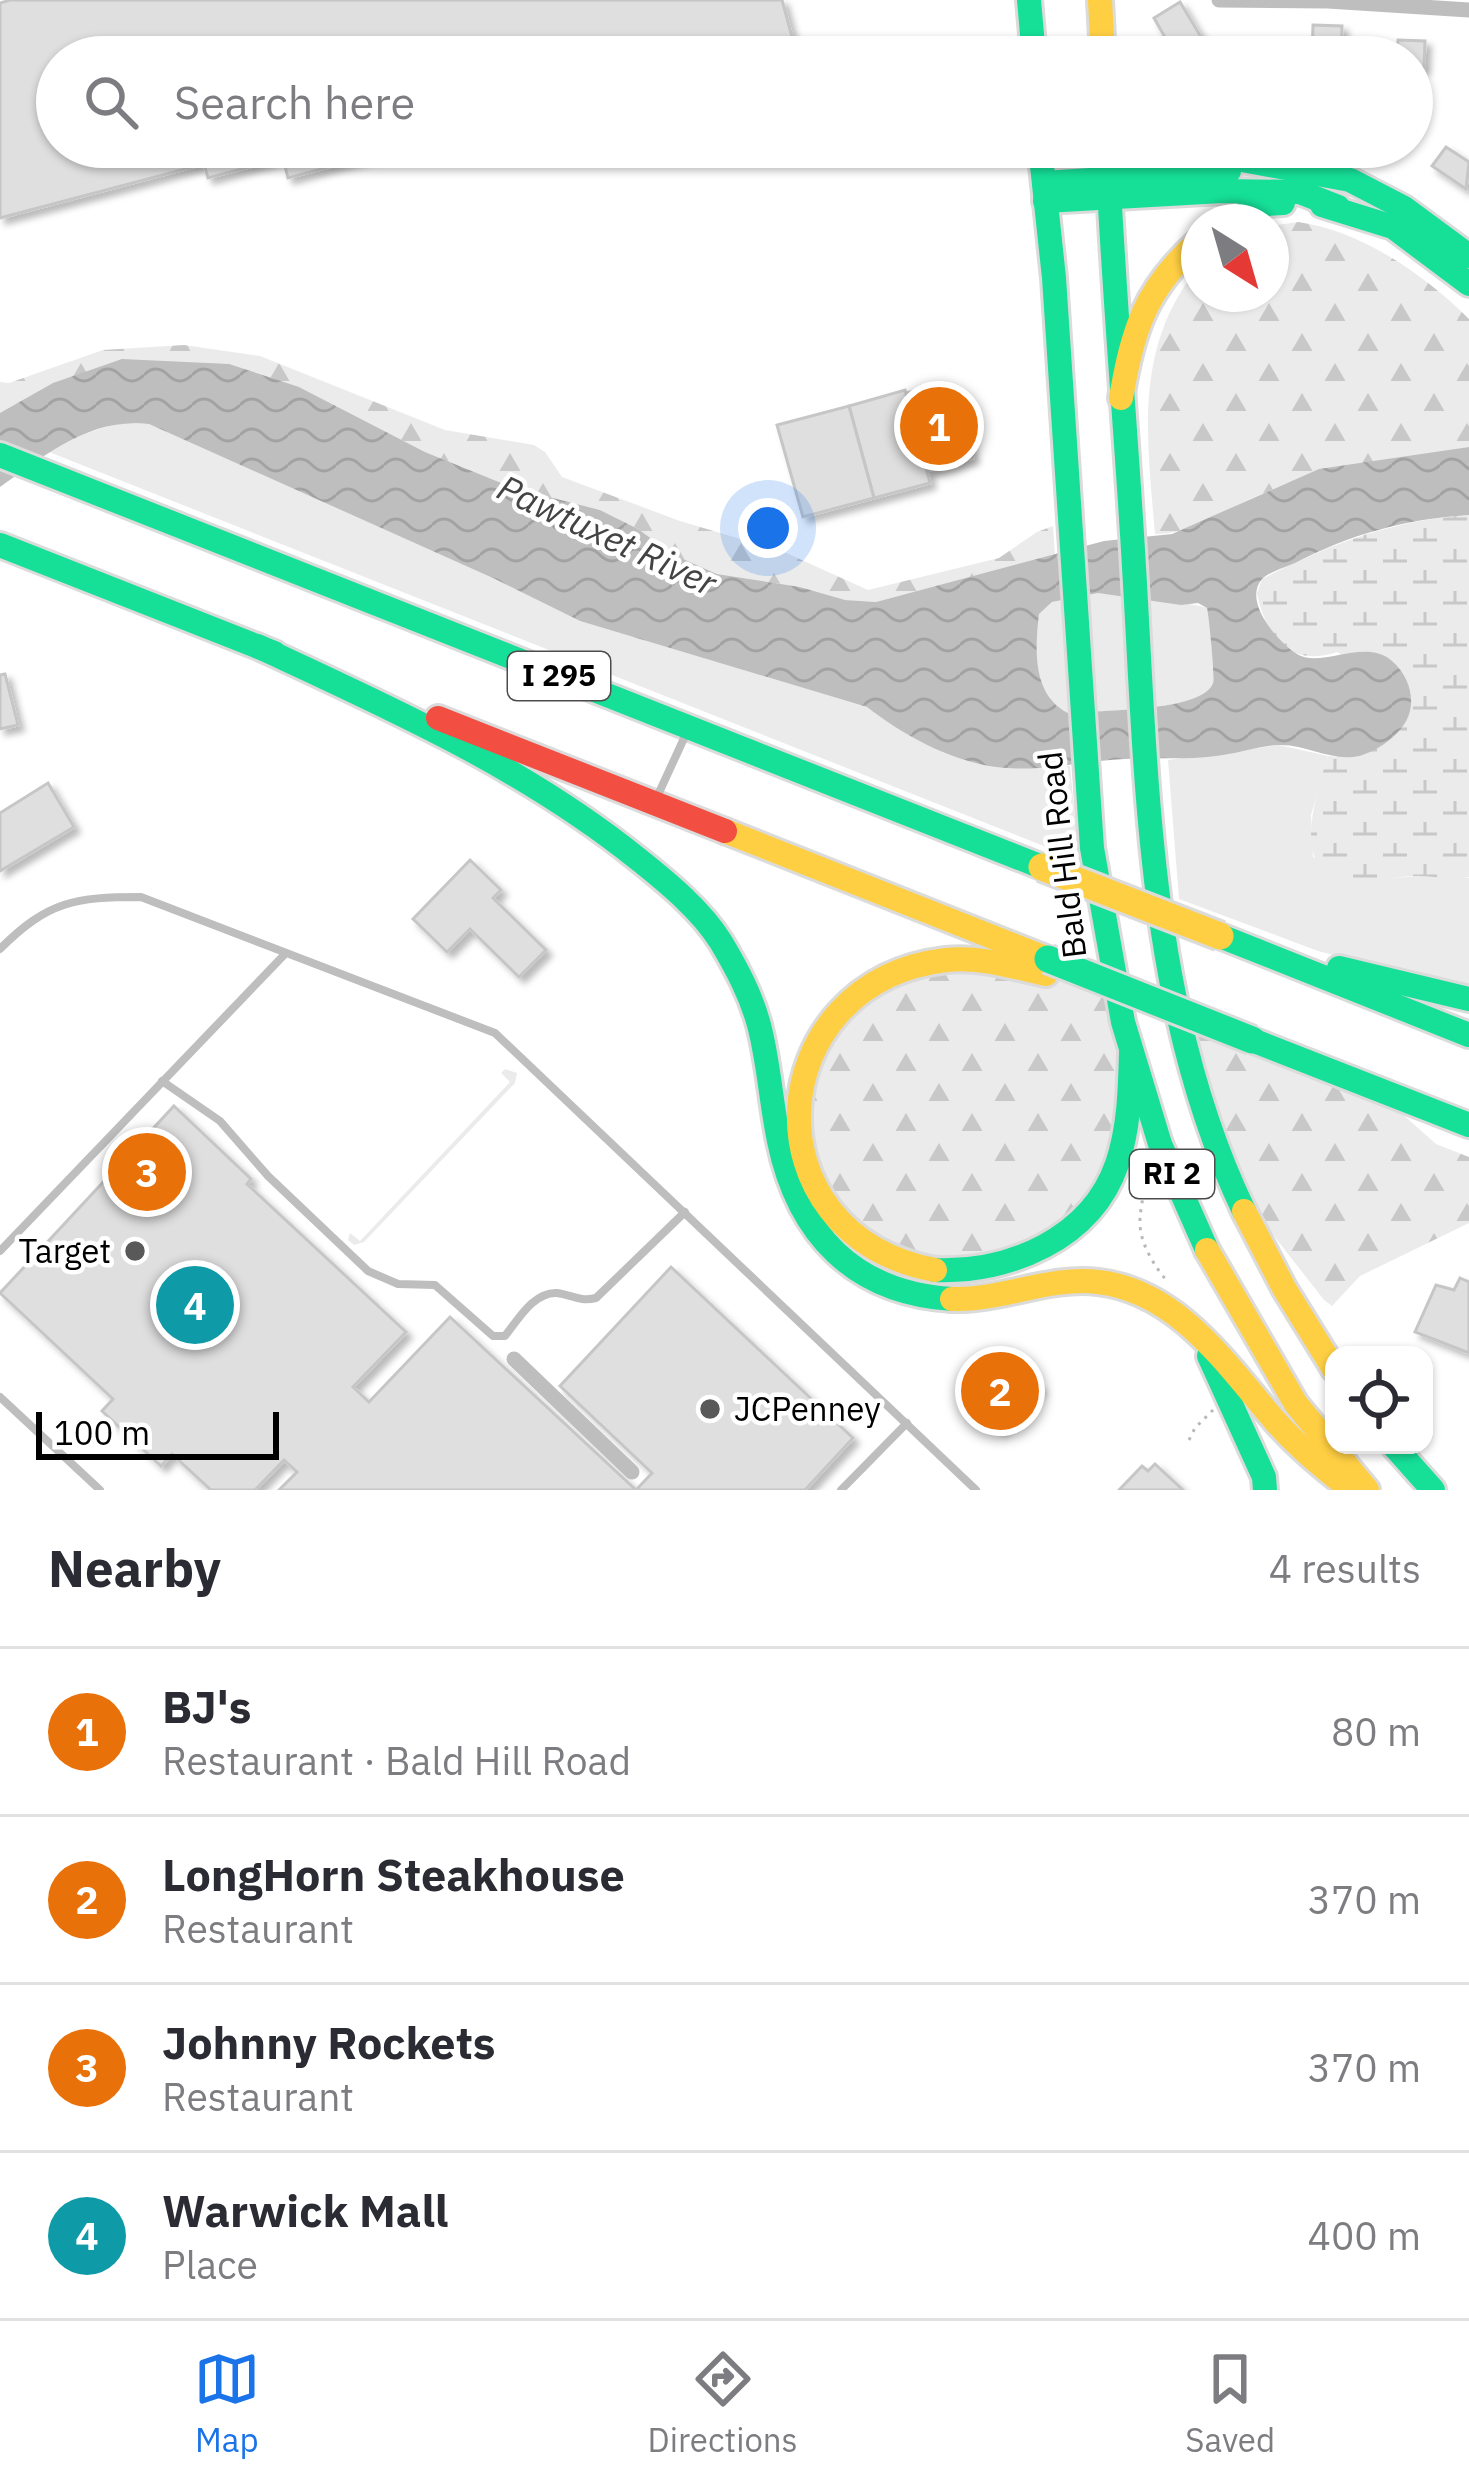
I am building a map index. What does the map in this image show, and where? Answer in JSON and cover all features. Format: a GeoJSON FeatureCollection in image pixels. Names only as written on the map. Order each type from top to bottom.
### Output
{"type":"FeatureCollection","features":[{"type":"Feature","properties":{"kind":"main road"},"geometry":{"type":"LineString","coordinates":[[1029,0],[1032,36]]}},
{"type":"Feature","properties":{"kind":"main road"},"geometry":{"type":"LineString","coordinates":[[1100,0],[1103,36]]}},
{"type":"Feature","properties":{"kind":"main road","name":"Bald Hill Road"},"geometry":{"type":"LineString","coordinates":[[1042,168],[1090,812],[1102,918],[1131,1053],[1160,1144],[1213,1263],[1296,1404],[1367,1490]]}},
{"type":"Feature","properties":{"kind":"main road","name":"RI 2"},"geometry":{"type":"LineString","coordinates":[[1108,168],[1151,804],[1172,986],[1215,1143],[1268,1262],[1325,1354]]}},
{"type":"Feature","properties":{"kind":"main road"},"geometry":{"type":"LineString","coordinates":[[1045,192],[1293,168],[1333,174],[1371,189],[1469,256]]}},
{"type":"Feature","properties":{"kind":"main road"},"geometry":{"type":"LineString","coordinates":[[1108,187],[1300,191],[1393,227],[1469,284]]}},
{"type":"Feature","properties":{"kind":"main road"},"geometry":{"type":"LineString","coordinates":[[1267,204],[1339,207]]}},
{"type":"Feature","properties":{"kind":"main road"},"geometry":{"type":"LineString","coordinates":[[1121,398],[1132,330],[1155,284],[1181,259]]}},
{"type":"Feature","properties":{"kind":"main road","name":"I 295"},"geometry":{"type":"LineString","coordinates":[[0,455],[1469,1035]]}},
{"type":"Feature","properties":{"kind":"main road","name":"I 295"},"geometry":{"type":"LineString","coordinates":[[0,545],[654,803],[1047,966]]}},
{"type":"Feature","properties":{"kind":"main road"},"geometry":{"type":"LineString","coordinates":[[256,646],[416,723],[571,809],[653,868],[686,900],[750,994],[782,1165],[808,1222],[842,1260],[905,1291],[951,1298],[996,1296],[1079,1281],[1117,1285],[1153,1300],[1197,1335],[1297,1444],[1352,1490]]}},
{"type":"Feature","properties":{"kind":"main road"},"geometry":{"type":"LineString","coordinates":[[1232,941],[1469,999]]}},
{"type":"Feature","properties":{"kind":"main road"},"geometry":{"type":"LineString","coordinates":[[1131,1053],[1129,1128],[1112,1178],[1089,1212],[1056,1240],[1002,1266],[971,1274],[908,1267],[848,1229],[829,1208],[803,1159],[799,1130],[806,1072],[831,1023],[871,985],[923,963],[951,959],[1047,966],[1469,1125]]}},
{"type":"Feature","properties":{"kind":"main road"},"geometry":{"type":"LineString","coordinates":[[1197,1335],[1253,1451],[1265,1490]]}},
{"type":"Feature","properties":{"kind":"main road"},"geometry":{"type":"LineString","coordinates":[[1401,1454],[1433,1490]]}},
{"type":"Feature","properties":{"kind":"street"},"geometry":{"type":"LineString","coordinates":[[1220,0],[1469,10]]}},
{"type":"Feature","properties":{"kind":"street"},"geometry":{"type":"LineString","coordinates":[[514,1359],[632,1472]]}},
{"type":"Feature","properties":{"kind":"lane"},"geometry":{"type":"LineString","coordinates":[[654,803],[689,727]]}},
{"type":"Feature","properties":{"kind":"lane"},"geometry":{"type":"LineString","coordinates":[[0,949],[50,907],[89,897],[141,897],[495,1034],[976,1490]]}},
{"type":"Feature","properties":{"kind":"lane"},"geometry":{"type":"LineString","coordinates":[[0,1250],[285,953]]}},
{"type":"Feature","properties":{"kind":"lane"},"geometry":{"type":"LineString","coordinates":[[162,1081],[220,1121],[268,1176],[368,1271],[398,1284],[435,1286],[493,1336],[505,1336],[537,1298],[557,1294],[582,1301],[596,1298],[685,1212]]}},
{"type":"Feature","properties":{"kind":"lane"},"geometry":{"type":"LineString","coordinates":[[0,1397],[100,1490]]}},
{"type":"Feature","properties":{"kind":"lane"},"geometry":{"type":"LineString","coordinates":[[842,1490],[907,1423]]}},
{"type":"Feature","properties":{"kind":"path"},"geometry":{"type":"LineString","coordinates":[[1131,1162],[1145,1196],[1141,1233],[1156,1269],[1174,1289]]}},
{"type":"Feature","properties":{"kind":"green space"},"geometry":{"type":"Polygon","coordinates":[[[1289,223],[1321,227],[1368,245],[1432,286],[1469,319],[1469,447],[1303,480],[1193,527],[1155,534],[1149,394],[1163,328],[1181,293],[1181,312],[1289,312],[1289,223]]]}},
{"type":"Feature","properties":{"kind":"green space"},"geometry":{"type":"Polygon","coordinates":[[[184,345],[260,356],[445,430],[534,445],[545,452],[562,477],[680,521],[784,552],[868,590],[999,558],[1053,526],[1055,555],[876,602],[844,600],[800,587],[717,574],[674,555],[600,510],[514,488],[425,452],[299,387],[0,413],[0,382],[9,383],[103,350],[184,345]]]}},
{"type":"Feature","properties":{"kind":"green space"},"geometry":{"type":"Polygon","coordinates":[[[118,423],[149,424],[580,621],[867,707],[913,737],[962,756],[1015,766],[1070,766],[1079,860],[49,452],[118,423]]]}},
{"type":"Feature","properties":{"kind":"green space"},"geometry":{"type":"Polygon","coordinates":[[[1469,515],[1469,877],[1414,876],[1358,883],[1336,879],[1321,869],[1311,835],[1328,756],[1357,755],[1384,744],[1404,724],[1411,696],[1337,652],[1306,656],[1282,645],[1261,609],[1257,593],[1262,579],[1362,536],[1413,522],[1469,515]]]}},
{"type":"Feature","properties":{"kind":"green space"},"geometry":{"type":"Polygon","coordinates":[[[1098,593],[1207,608],[1213,683],[1190,700],[1170,704],[1068,713],[1056,705],[1038,670],[1039,614],[1052,602],[1098,593]]]}},
{"type":"Feature","properties":{"kind":"green space"},"geometry":{"type":"Polygon","coordinates":[[[1279,745],[1328,756],[1311,815],[1313,857],[1357,883],[1415,876],[1469,878],[1469,991],[1318,951],[1179,899],[1168,760],[1279,745]]]}},
{"type":"Feature","properties":{"kind":"green space"},"geometry":{"type":"Polygon","coordinates":[[[897,972],[1041,974],[1107,998],[1132,1050],[1111,1177],[1029,1258],[911,1270],[823,1200],[800,1111],[847,1005],[897,972]]]}},
{"type":"Feature","properties":{"kind":"green space"},"geometry":{"type":"Polygon","coordinates":[[[1183,1025],[1381,1095],[1436,1144],[1469,1157],[1469,1223],[1360,1276],[1332,1306],[1274,1236],[1229,1158],[1183,1025]]]}},
{"type":"Feature","properties":{"kind":"green space"},"geometry":{"type":"Polygon","coordinates":[[[505,1069],[517,1073],[515,1083],[364,1242],[354,1245],[348,1240],[350,1233],[360,1241],[510,1082],[501,1073],[505,1069]]]}},
{"type":"Feature","properties":{"kind":"water","name":"Pawtuxet River"},"geometry":{"type":"Polygon","coordinates":[[[122,359],[229,364],[299,387],[425,452],[514,488],[600,510],[674,555],[717,574],[800,587],[845,600],[876,602],[1104,541],[1172,534],[1319,469],[1469,447],[1469,515],[1401,524],[1358,536],[1269,574],[1257,588],[1265,621],[1297,654],[1318,658],[1369,652],[1381,654],[1399,668],[1410,692],[1408,718],[1378,748],[1349,757],[1279,745],[1204,757],[1006,768],[940,751],[867,707],[580,621],[149,424],[128,423],[88,432],[0,487],[0,413],[53,383],[122,359]],[[1098,593],[1052,602],[1039,614],[1037,642],[1038,670],[1048,695],[1068,713],[1171,704],[1205,692],[1213,683],[1207,608],[1198,603],[1181,605],[1098,593]]]}},
{"type":"Feature","properties":{"kind":"building"},"geometry":{"type":"Polygon","coordinates":[[[782,0],[792,36],[36,36],[36,168],[189,168],[0,218],[0,3],[782,0]]]}},
{"type":"Feature","properties":{"kind":"building"},"geometry":{"type":"Polygon","coordinates":[[[1180,2],[1200,36],[1164,36],[1154,18],[1180,2]]]}},
{"type":"Feature","properties":{"kind":"building"},"geometry":{"type":"Polygon","coordinates":[[[1313,25],[1342,26],[1342,36],[1313,36],[1313,25]]]}},
{"type":"Feature","properties":{"kind":"building"},"geometry":{"type":"Polygon","coordinates":[[[1446,147],[1469,162],[1466,189],[1433,167],[1446,147]]]}},
{"type":"Feature","properties":{"kind":"building"},"geometry":{"type":"Polygon","coordinates":[[[205,168],[246,168],[208,178],[205,168]]]}},
{"type":"Feature","properties":{"kind":"building"},"geometry":{"type":"Polygon","coordinates":[[[286,168],[325,168],[288,178],[286,168]]]}},
{"type":"Feature","properties":{"kind":"building"},"geometry":{"type":"Polygon","coordinates":[[[942,384],[944,394],[955,392],[973,458],[927,471],[906,393],[942,384]]]}},
{"type":"Feature","properties":{"kind":"building"},"geometry":{"type":"Polygon","coordinates":[[[905,390],[930,483],[874,498],[849,406],[905,390]]]}},
{"type":"Feature","properties":{"kind":"building"},"geometry":{"type":"Polygon","coordinates":[[[849,406],[874,498],[803,517],[777,425],[849,406]]]}},
{"type":"Feature","properties":{"kind":"building"},"geometry":{"type":"Polygon","coordinates":[[[5,674],[18,725],[0,729],[0,675],[5,674]]]}},
{"type":"Feature","properties":{"kind":"building"},"geometry":{"type":"Polygon","coordinates":[[[48,783],[74,827],[0,871],[0,813],[48,783]]]}},
{"type":"Feature","properties":{"kind":"building"},"geometry":{"type":"Polygon","coordinates":[[[470,860],[501,890],[493,898],[546,950],[519,977],[470,929],[447,952],[413,919],[470,860]]]}},
{"type":"Feature","properties":{"kind":"building"},"geometry":{"type":"Polygon","coordinates":[[[174,1106],[251,1179],[247,1184],[406,1332],[353,1387],[369,1402],[450,1317],[636,1490],[279,1490],[297,1472],[284,1460],[255,1490],[211,1490],[172,1454],[161,1466],[102,1411],[113,1399],[0,1293],[174,1106]]]}},
{"type":"Feature","properties":{"kind":"building"},"geometry":{"type":"Polygon","coordinates":[[[671,1267],[853,1438],[805,1490],[636,1490],[652,1473],[560,1386],[671,1267]]]}},
{"type":"Feature","properties":{"kind":"building"},"geometry":{"type":"Polygon","coordinates":[[[1460,1278],[1469,1282],[1469,1353],[1415,1332],[1436,1285],[1454,1290],[1460,1278]]]}},
{"type":"Feature","properties":{"kind":"building"},"geometry":{"type":"Polygon","coordinates":[[[1000,1351],[1040,1388],[1000,1430],[961,1393],[1000,1351]]]}},
{"type":"Feature","properties":{"kind":"building"},"geometry":{"type":"Polygon","coordinates":[[[1155,1464],[1183,1490],[1119,1490],[1142,1466],[1148,1471],[1155,1464]]]}},
{"type":"Feature","properties":{"kind":"traffic: fast"},"geometry":{"type":"LineString","coordinates":[[1029,0],[1032,36]]}},
{"type":"Feature","properties":{"kind":"traffic: fast"},"geometry":{"type":"LineString","coordinates":[[1042,168],[1054,278],[1092,848],[1123,1022],[1160,1144],[1207,1250]]}},
{"type":"Feature","properties":{"kind":"traffic: fast"},"geometry":{"type":"LineString","coordinates":[[1108,168],[1143,731],[1158,895],[1188,1057],[1212,1135],[1244,1211]]}},
{"type":"Feature","properties":{"kind":"traffic: fast"},"geometry":{"type":"LineString","coordinates":[[1285,168],[1350,180],[1404,208],[1469,256]]}},
{"type":"Feature","properties":{"kind":"traffic: fast"},"geometry":{"type":"LineString","coordinates":[[1044,183],[1229,171]]}},
{"type":"Feature","properties":{"kind":"traffic: fast"},"geometry":{"type":"LineString","coordinates":[[1045,201],[1222,191],[1300,192],[1338,207]]}},
{"type":"Feature","properties":{"kind":"traffic: fast"},"geometry":{"type":"LineString","coordinates":[[1267,204],[1283,203]]}},
{"type":"Feature","properties":{"kind":"traffic: fast"},"geometry":{"type":"LineString","coordinates":[[1322,205],[1393,227],[1469,284]]}},
{"type":"Feature","properties":{"kind":"traffic: fast"},"geometry":{"type":"LineString","coordinates":[[0,455],[1042,867]]}},
{"type":"Feature","properties":{"kind":"traffic: fast"},"geometry":{"type":"LineString","coordinates":[[0,545],[274,653]]}},
{"type":"Feature","properties":{"kind":"traffic: fast"},"geometry":{"type":"LineString","coordinates":[[257,646],[502,767],[594,826],[683,897],[721,942],[752,1003],[788,1174],[816,1230],[836,1253],[886,1285],[952,1299]]}},
{"type":"Feature","properties":{"kind":"traffic: fast"},"geometry":{"type":"LineString","coordinates":[[1220,936],[1469,1035]]}},
{"type":"Feature","properties":{"kind":"traffic: fast"},"geometry":{"type":"LineString","coordinates":[[1048,959],[1252,1040]]}},
{"type":"Feature","properties":{"kind":"traffic: fast"},"geometry":{"type":"LineString","coordinates":[[1339,968],[1469,999]]}},
{"type":"Feature","properties":{"kind":"traffic: fast"},"geometry":{"type":"LineString","coordinates":[[1252,1040],[1469,1125]]}},
{"type":"Feature","properties":{"kind":"traffic: fast"},"geometry":{"type":"LineString","coordinates":[[935,1270],[1018,1258],[1068,1231],[1088,1213],[1105,1190],[1121,1151],[1131,1053]]}},
{"type":"Feature","properties":{"kind":"traffic: fast"},"geometry":{"type":"LineString","coordinates":[[1209,1356],[1264,1477],[1265,1490]]}},
{"type":"Feature","properties":{"kind":"traffic: fast"},"geometry":{"type":"LineString","coordinates":[[1401,1454],[1433,1490]]}},
{"type":"Feature","properties":{"kind":"traffic: slow"},"geometry":{"type":"LineString","coordinates":[[1100,0],[1102,36]]}},
{"type":"Feature","properties":{"kind":"traffic: slow"},"geometry":{"type":"LineString","coordinates":[[1121,398],[1144,312],[1181,259]]}},
{"type":"Feature","properties":{"kind":"traffic: slow"},"geometry":{"type":"LineString","coordinates":[[725,831],[1048,959]]}},
{"type":"Feature","properties":{"kind":"traffic: slow"},"geometry":{"type":"LineString","coordinates":[[1042,867],[1220,936]]}},
{"type":"Feature","properties":{"kind":"traffic: slow"},"geometry":{"type":"LineString","coordinates":[[935,1270],[873,1247],[830,1209],[806,1162],[799,1110],[810,1058],[839,1013],[884,978],[958,959],[1046,974]]}},
{"type":"Feature","properties":{"kind":"traffic: slow"},"geometry":{"type":"LineString","coordinates":[[1244,1211],[1325,1354]]}},
{"type":"Feature","properties":{"kind":"traffic: slow"},"geometry":{"type":"LineString","coordinates":[[1207,1250],[1296,1404],[1367,1490]]}},
{"type":"Feature","properties":{"kind":"traffic: slow"},"geometry":{"type":"LineString","coordinates":[[952,1299],[1080,1281],[1127,1288],[1153,1300],[1199,1334],[1285,1432],[1352,1490]]}},
{"type":"Feature","properties":{"kind":"traffic: jam"},"geometry":{"type":"LineString","coordinates":[[438,718],[725,831]]}},
{"type":"Feature","properties":{"kind":"place","name":"BJ's"},"geometry":{"type":"Point","coordinates":[939,426]}},
{"type":"Feature","properties":{"kind":"place","name":"Johnny Rockets"},"geometry":{"type":"Point","coordinates":[147,1172]}},
{"type":"Feature","properties":{"kind":"place","name":"Target"},"geometry":{"type":"Point","coordinates":[135,1251]}},
{"type":"Feature","properties":{"kind":"place","name":"Warwick Mall"},"geometry":{"type":"Point","coordinates":[195,1305]}},
{"type":"Feature","properties":{"kind":"place","name":"LongHorn Steakhouse"},"geometry":{"type":"Point","coordinates":[1000,1391]}},
{"type":"Feature","properties":{"kind":"place","name":"JCPenney"},"geometry":{"type":"Point","coordinates":[710,1409]}}]}
